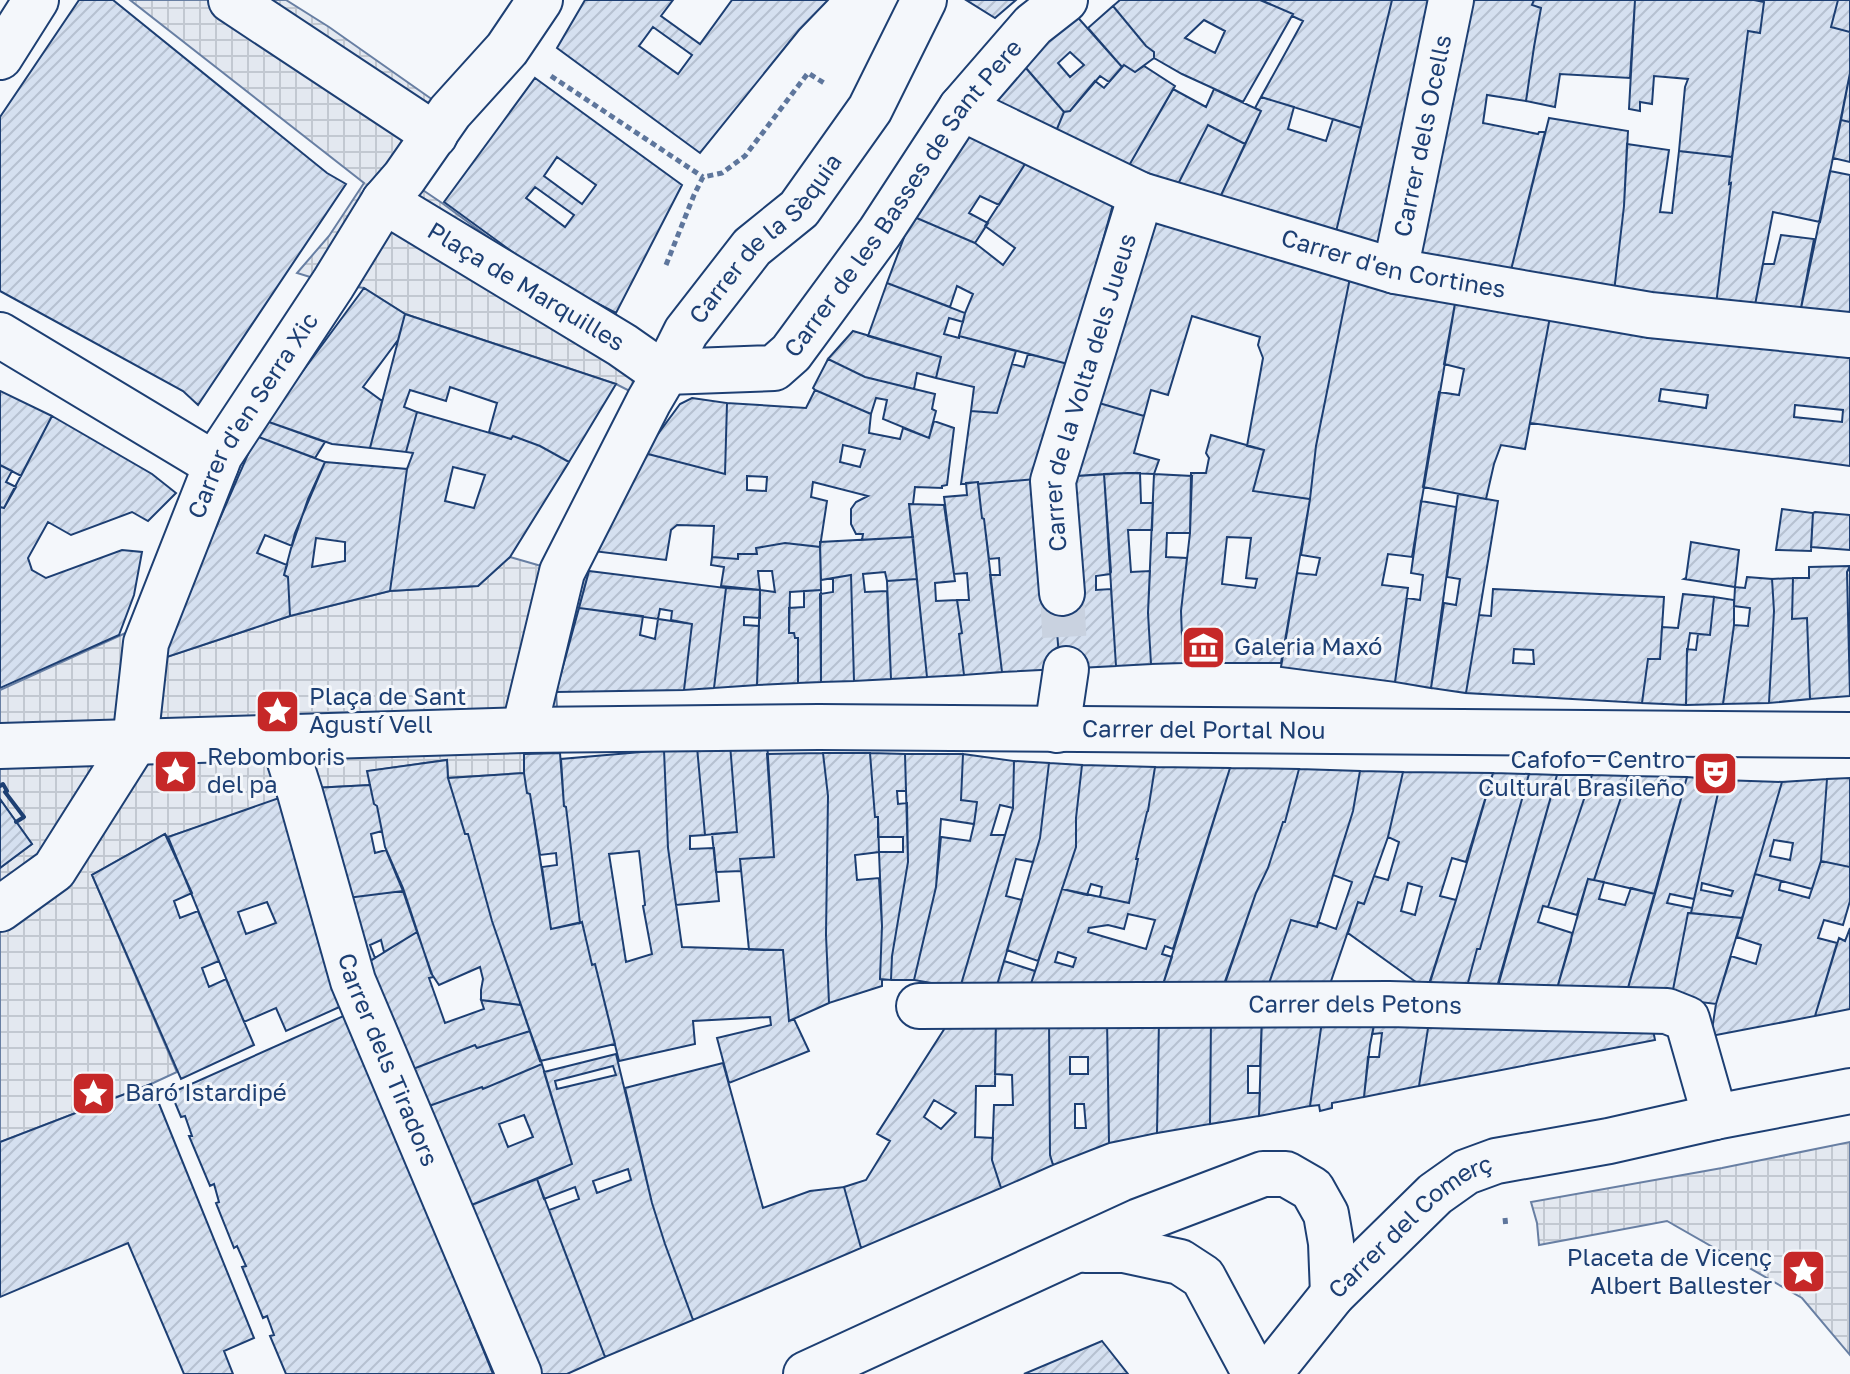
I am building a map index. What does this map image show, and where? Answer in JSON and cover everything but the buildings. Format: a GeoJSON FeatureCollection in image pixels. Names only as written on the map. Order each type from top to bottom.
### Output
{"type":"FeatureCollection","features":[{"type":"Feature","properties":{"kind":"street"},"geometry":{"type":"LineString","coordinates":[[0,57],[36,0]]}},
{"type":"Feature","properties":{"kind":"street"},"geometry":{"type":"LineString","coordinates":[[231,0],[435,135]]}},
{"type":"Feature","properties":{"kind":"street","name":"Carrer d'en Serra Xic"},"geometry":{"type":"LineString","coordinates":[[135,742],[146,643],[220,455],[384,201],[450,112],[507,49],[540,0]]}},
{"type":"Feature","properties":{"kind":"street","name":"Carrer de la Sèquia"},"geometry":{"type":"LineString","coordinates":[[666,372],[686,332],[752,247],[799,209],[870,109],[924,0]]}},
{"type":"Feature","properties":{"kind":"street","name":"Carrer de les Basses de Sant Pere"},"geometry":{"type":"LineString","coordinates":[[666,372],[774,368],[791,353],[880,232],[961,108],[1033,25],[1065,0]]}},
{"type":"Feature","properties":{"kind":"street","name":"Carrer dels Ocells"},"geometry":{"type":"LineString","coordinates":[[1395,271],[1451,0]]}},
{"type":"Feature","properties":{"kind":"street","name":"Carrer d'en Cortines"},"geometry":{"type":"LineString","coordinates":[[961,108],[1141,195],[1395,271],[1650,315],[1850,335]]}},
{"type":"Feature","properties":{"kind":"street","name":"Carrer de la Volta dels Jueus"},"geometry":{"type":"LineString","coordinates":[[1062,593],[1053,481],[1141,195]]}},
{"type":"Feature","properties":{"kind":"street","name":"Plaça de Marquilles"},"geometry":{"type":"LineString","coordinates":[[384,201],[666,372]]}},
{"type":"Feature","properties":{"kind":"street"},"geometry":{"type":"LineString","coordinates":[[0,335],[216,465]]}},
{"type":"Feature","properties":{"kind":"street"},"geometry":{"type":"LineString","coordinates":[[0,746],[540,730],[562,572],[666,372]]}},
{"type":"Feature","properties":{"kind":"street"},"geometry":{"type":"LineString","coordinates":[[1057,730],[1066,669]]}},
{"type":"Feature","properties":{"kind":"street","name":"Carrer del Portal Nou"},"geometry":{"type":"LineString","coordinates":[[540,730],[819,727],[1850,735]]}},
{"type":"Feature","properties":{"kind":"street","name":"Carrer dels Tiradors"},"geometry":{"type":"LineString","coordinates":[[282,737],[353,981],[519,1374]]}},
{"type":"Feature","properties":{"kind":"street"},"geometry":{"type":"LineString","coordinates":[[0,909],[54,870],[135,742]]}},
{"type":"Feature","properties":{"kind":"street","name":"Carrer dels Petons"},"geometry":{"type":"LineString","coordinates":[[919,1006],[1389,1004],[1667,1011],[1687,1019],[1715,1117]]}},
{"type":"Feature","properties":{"kind":"street","name":"Carrer del Comerç"},"geometry":{"type":"LineString","coordinates":[[1333,1294],[1435,1194],[1466,1172],[1496,1161],[1850,1091]]}},
{"type":"Feature","properties":{"kind":"street","name":"Carrer del Comerç"},"geometry":{"type":"LineString","coordinates":[[806,1374],[1139,1221],[1263,1174],[1286,1174],[1312,1189],[1326,1214],[1331,1243],[1333,1294]]}},
{"type":"Feature","properties":{"kind":"street","name":"Carrer del Comerç"},"geometry":{"type":"LineString","coordinates":[[1074,1250],[1124,1250],[1180,1262],[1203,1277],[1255,1374]]}},
{"type":"Feature","properties":{"kind":"street"},"geometry":{"type":"LineString","coordinates":[[1269,1374],[1333,1294]]}},
{"type":"Feature","properties":{"kind":"path"},"geometry":{"type":"LineString","coordinates":[[561,83],[703,177],[722,173],[745,156],[808,73],[870,109]]}},
{"type":"Feature","properties":{"kind":"path"},"geometry":{"type":"LineString","coordinates":[[622,345],[667,263],[703,177]]}},
{"type":"Feature","properties":{"kind":"path","name":"Carrer del Comerç"},"geometry":{"type":"LineString","coordinates":[[1505,1218],[1506,1228]]}},
{"type":"Feature","properties":{"kind":"shaded area"},"geometry":{"type":"Polygon","coordinates":[[[130,0],[286,0],[450,112],[405,178],[585,308],[666,372],[649,401],[616,384],[405,314],[364,288],[333,284],[297,273],[329,236],[364,183],[130,0]]]}},
{"type":"Feature","properties":{"kind":"shaded area","name":"Plaça de Sant Agustí Vell"},"geometry":{"type":"Polygon","coordinates":[[[510,557],[562,572],[589,571],[556,692],[560,753],[524,754],[524,773],[448,778],[447,760],[368,771],[370,785],[313,788],[168,837],[165,834],[92,875],[177,1072],[0,1142],[0,868],[32,844],[0,799],[0,690],[130,631],[167,657],[290,616],[390,591],[478,586],[510,557]]]}},
{"type":"Feature","properties":{"kind":"shaded area","name":"Placeta de Vicenç Albert Ballester"},"geometry":{"type":"Polygon","coordinates":[[[1850,1142],[1850,1355],[1802,1298],[1667,1221],[1539,1245],[1531,1202],[1850,1142]]]}},
{"type":"Feature","properties":{"kind":"tunnel"},"geometry":{"type":"LineString","coordinates":[[1062,593],[1066,669]]}},
{"type":"Feature","properties":{"kind":"wall"},"geometry":{"type":"LineString","coordinates":[[0,786],[3,784],[5,792],[24,817],[16,822]]}},
{"type":"Feature","properties":{"kind":"place","name":"Galeria Maxó"},"geometry":{"type":"Point","coordinates":[1203,647]}},
{"type":"Feature","properties":{"kind":"place","name":"Plaça de Sant Agustí Vell"},"geometry":{"type":"Point","coordinates":[278,711]}},
{"type":"Feature","properties":{"kind":"place","name":"Rebomboris del pa"},"geometry":{"type":"Point","coordinates":[176,771]}},
{"type":"Feature","properties":{"kind":"place","name":"Cafofo - Centro Cultural Brasileño"},"geometry":{"type":"Point","coordinates":[1716,774]}},
{"type":"Feature","properties":{"kind":"place","name":"Baró Istardipé"},"geometry":{"type":"Point","coordinates":[94,1093]}},
{"type":"Feature","properties":{"kind":"place","name":"Placeta de Vicenç Albert Ballester"},"geometry":{"type":"Point","coordinates":[1803,1272]}}]}
